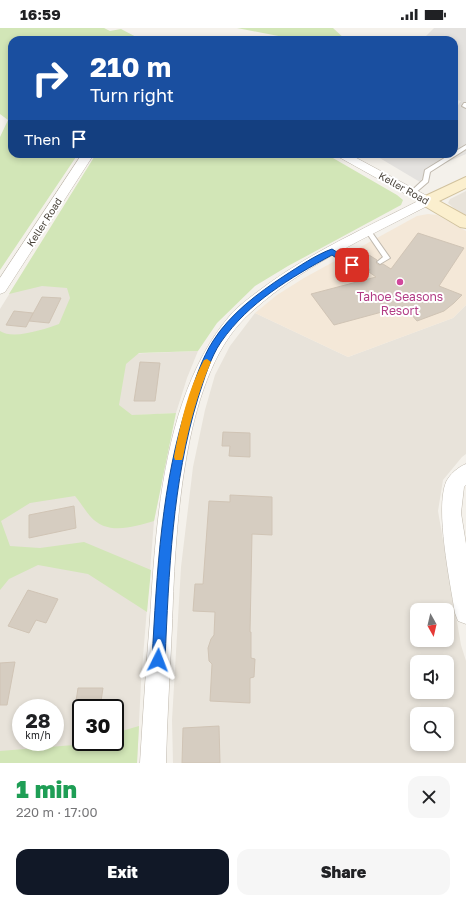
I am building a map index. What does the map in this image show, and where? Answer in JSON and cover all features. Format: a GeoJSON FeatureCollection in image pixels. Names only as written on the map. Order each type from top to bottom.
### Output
{"type":"FeatureCollection","features":[{"type":"Feature","properties":{"kind":"street","name":"Keller Road"},"geometry":{"type":"LineString","coordinates":[[0,289],[85,158]]}},
{"type":"Feature","properties":{"kind":"street","name":"Keller Road"},"geometry":{"type":"LineString","coordinates":[[348,158],[466,223]]}},
{"type":"Feature","properties":{"kind":"street"},"geometry":{"type":"LineString","coordinates":[[153,763],[164,552],[174,485],[184,429],[200,378],[217,342],[238,316],[268,290],[369,232],[419,197],[466,182]]}},
{"type":"Feature","properties":{"kind":"street"},"geometry":{"type":"LineString","coordinates":[[466,472],[454,484],[451,513],[466,614]]}},
{"type":"Feature","properties":{"kind":"lane"},"geometry":{"type":"LineString","coordinates":[[419,197],[426,181],[427,171],[448,158]]}},
{"type":"Feature","properties":{"kind":"lane"},"geometry":{"type":"LineString","coordinates":[[369,232],[387,258],[380,262]]}},
{"type":"Feature","properties":{"kind":"lane"},"geometry":{"type":"LineString","coordinates":[[332,252],[362,272],[366,270]]}},
{"type":"Feature","properties":{"kind":"shaded area"},"geometry":{"type":"Polygon","coordinates":[[[434,28],[466,28],[466,154],[458,157],[458,105],[461,101],[458,100],[458,36],[426,36],[434,28]]]}},
{"type":"Feature","properties":{"kind":"shaded area"},"geometry":{"type":"Polygon","coordinates":[[[380,158],[457,158],[427,171],[420,182],[380,158]]]}},
{"type":"Feature","properties":{"kind":"shaded area"},"geometry":{"type":"Polygon","coordinates":[[[466,191],[466,215],[448,203],[450,199],[466,191]]]}},
{"type":"Feature","properties":{"kind":"shaded area"},"geometry":{"type":"Polygon","coordinates":[[[428,214],[437,215],[466,231],[466,305],[453,318],[348,357],[255,313],[277,295],[304,278],[417,216],[428,214]]]}},
{"type":"Feature","properties":{"kind":"shaded area"},"geometry":{"type":"Polygon","coordinates":[[[33,256],[119,265],[74,356],[198,351],[187,378],[176,413],[43,420],[162,481],[154,521],[141,682],[137,763],[0,763],[0,309],[33,256]]]}},
{"type":"Feature","properties":{"kind":"shaded area"},"geometry":{"type":"Polygon","coordinates":[[[466,305],[466,454],[443,480],[438,511],[454,603],[410,603],[410,647],[454,647],[454,604],[461,645],[466,661],[466,763],[173,763],[172,720],[181,567],[193,467],[205,410],[215,375],[230,346],[255,313],[348,357],[453,318],[466,305]]]}},
{"type":"Feature","properties":{"kind":"green space"},"geometry":{"type":"Polygon","coordinates":[[[0,28],[104,28],[110,31],[121,29],[134,36],[8,36],[8,120],[0,114],[0,28]]]}},
{"type":"Feature","properties":{"kind":"green space"},"geometry":{"type":"Polygon","coordinates":[[[237,28],[333,28],[342,36],[278,36],[237,28]]]}},
{"type":"Feature","properties":{"kind":"green space"},"geometry":{"type":"Polygon","coordinates":[[[8,120],[8,158],[75,158],[0,270],[0,137],[8,120]]]}},
{"type":"Feature","properties":{"kind":"green space"},"geometry":{"type":"Polygon","coordinates":[[[94,158],[333,158],[397,195],[403,200],[401,205],[288,266],[255,286],[217,323],[198,351],[139,353],[126,364],[119,405],[132,415],[176,413],[154,521],[138,526],[120,528],[104,526],[90,516],[75,496],[30,503],[1,521],[10,546],[40,548],[84,542],[151,570],[147,612],[88,574],[38,565],[9,579],[0,590],[0,331],[21,334],[38,331],[59,324],[70,298],[67,288],[42,286],[9,294],[94,158]]]}},
{"type":"Feature","properties":{"kind":"green space"},"geometry":{"type":"Polygon","coordinates":[[[139,726],[137,763],[0,763],[0,751],[64,751],[64,746],[72,745],[72,751],[124,751],[124,730],[139,726]]]}},
{"type":"Feature","properties":{"kind":"building","name":"Tahoe Seasons Resort"},"geometry":{"type":"Polygon","coordinates":[[[418,233],[464,248],[439,286],[462,295],[444,311],[417,321],[404,306],[334,325],[311,294],[376,277],[369,272],[370,269],[367,267],[362,267],[355,262],[369,255],[377,260],[376,263],[379,265],[383,264],[391,269],[418,233]]]}},
{"type":"Feature","properties":{"kind":"building"},"geometry":{"type":"Polygon","coordinates":[[[42,297],[61,298],[49,323],[29,321],[42,297]]]}},
{"type":"Feature","properties":{"kind":"building"},"geometry":{"type":"Polygon","coordinates":[[[14,311],[33,313],[26,327],[6,325],[14,311]]]}},
{"type":"Feature","properties":{"kind":"building"},"geometry":{"type":"Polygon","coordinates":[[[140,362],[160,363],[155,401],[134,401],[140,362]]]}},
{"type":"Feature","properties":{"kind":"building"},"geometry":{"type":"Polygon","coordinates":[[[223,432],[250,433],[250,457],[229,456],[230,446],[222,446],[223,432]]]}},
{"type":"Feature","properties":{"kind":"building"},"geometry":{"type":"Polygon","coordinates":[[[230,495],[272,497],[272,535],[252,534],[250,632],[251,658],[255,659],[254,677],[250,678],[250,703],[210,701],[212,664],[209,661],[208,648],[214,635],[215,612],[193,611],[195,584],[203,584],[209,501],[230,502],[230,495]]]}},
{"type":"Feature","properties":{"kind":"building"},"geometry":{"type":"Polygon","coordinates":[[[74,506],[76,528],[29,538],[29,515],[74,506]]]}},
{"type":"Feature","properties":{"kind":"building"},"geometry":{"type":"Polygon","coordinates":[[[28,590],[58,599],[46,623],[36,620],[29,633],[8,626],[28,590]]]}},
{"type":"Feature","properties":{"kind":"building"},"geometry":{"type":"Polygon","coordinates":[[[15,662],[7,705],[0,705],[0,663],[15,662]]]}},
{"type":"Feature","properties":{"kind":"building"},"geometry":{"type":"Polygon","coordinates":[[[78,688],[103,688],[101,699],[76,699],[78,688]]]}},
{"type":"Feature","properties":{"kind":"building"},"geometry":{"type":"Polygon","coordinates":[[[219,726],[220,763],[182,763],[183,728],[219,726]]]}},
{"type":"Feature","properties":{"kind":"slow traffic"},"geometry":{"type":"LineString","coordinates":[[179,457],[184,429],[200,378],[207,362]]}},
{"type":"Feature","properties":{"kind":"place","name":"Tahoe Seasons Resort"},"geometry":{"type":"Point","coordinates":[400,282]}},
{"type":"Feature","properties":{"kind":"route"},"geometry":{"type":"LineString","coordinates":[[158,660],[164,552],[184,429],[200,378],[217,342],[238,316],[268,290],[299,270],[332,252],[352,265]]}}]}
